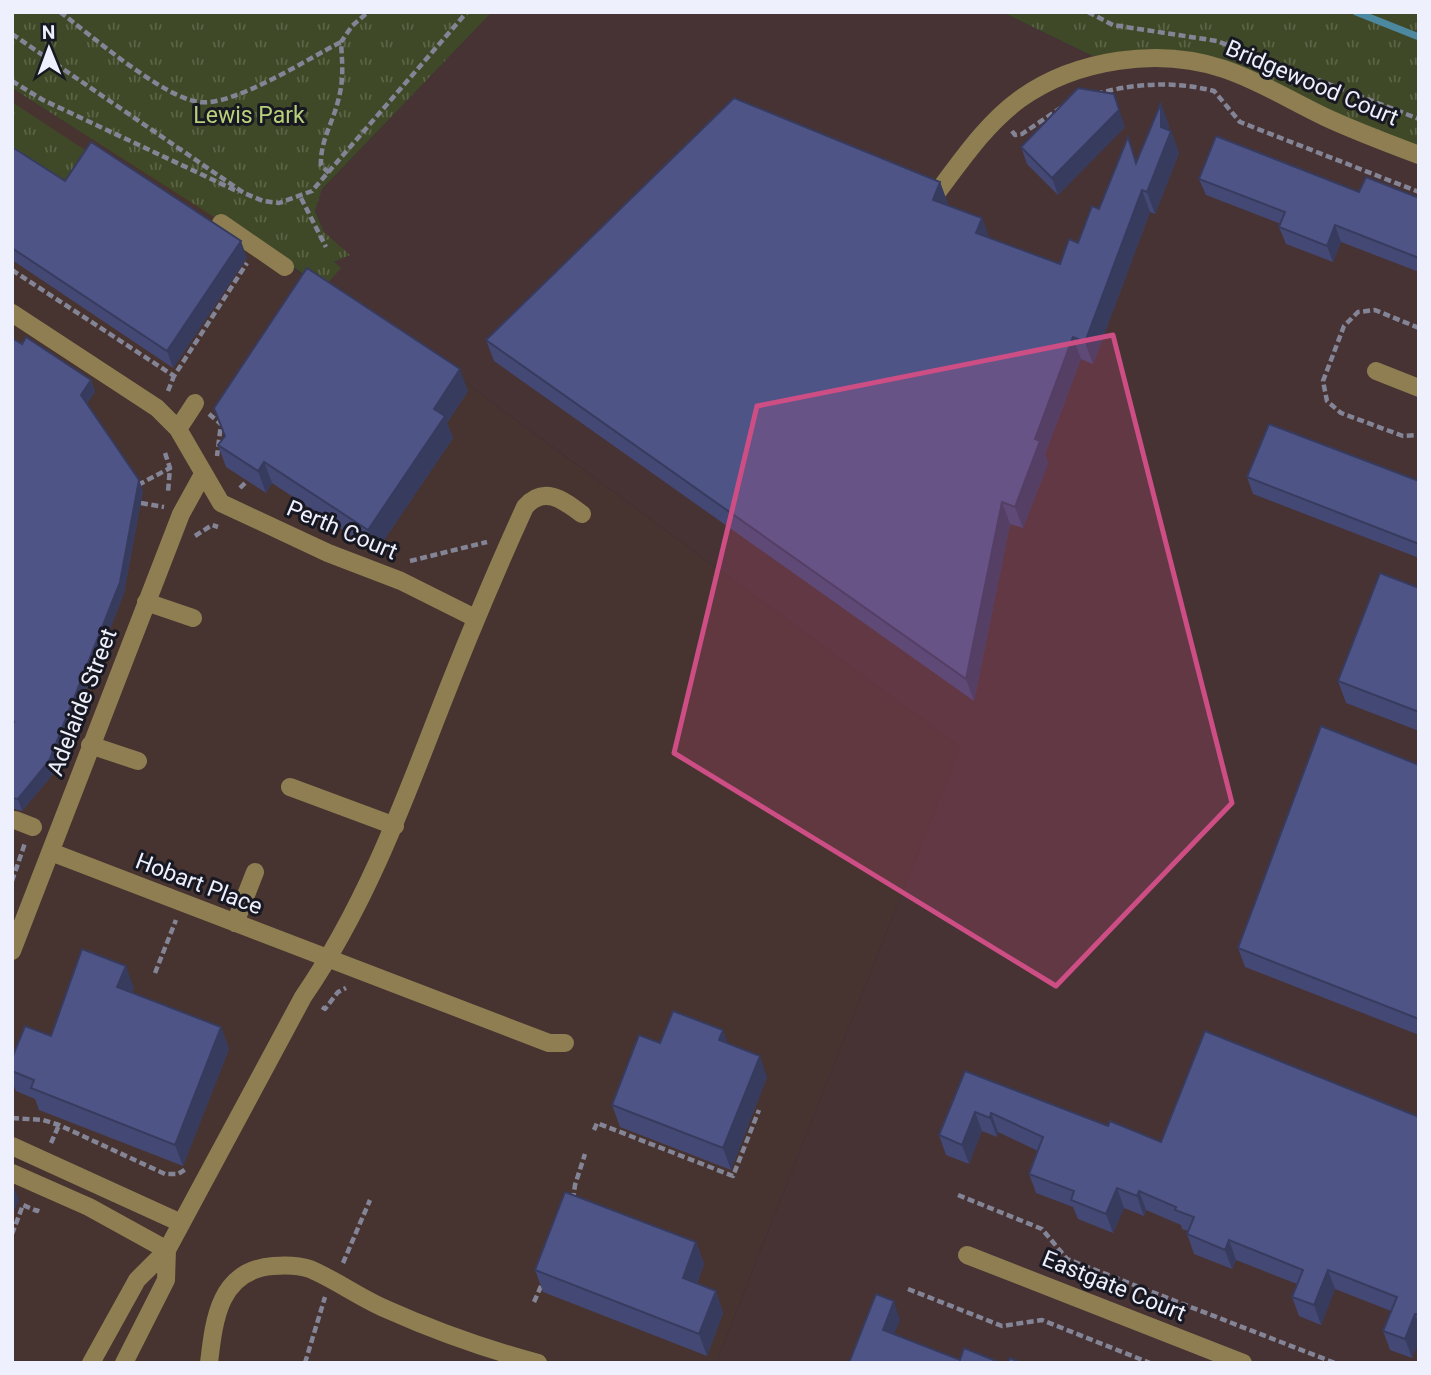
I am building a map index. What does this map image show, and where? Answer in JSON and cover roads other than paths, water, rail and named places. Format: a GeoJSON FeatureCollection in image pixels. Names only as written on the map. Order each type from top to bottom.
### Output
{"type":"FeatureCollection","features":[{"type":"Feature","properties":{"kind":"street","name":"Bridgewood Court"},"geometry":{"type":"LineString","coordinates":[[939,190],[986,130],[1020,99],[1072,73],[1125,59],[1182,61],[1220,67],[1258,82],[1343,125],[1419,155]]}},
{"type":"Feature","properties":{"kind":"street"},"geometry":{"type":"LineString","coordinates":[[220,223],[285,267]]}},
{"type":"Feature","properties":{"kind":"street"},"geometry":{"type":"LineString","coordinates":[[12,313],[157,408],[178,429],[203,474]]}},
{"type":"Feature","properties":{"kind":"street"},"geometry":{"type":"LineString","coordinates":[[1376,371],[1419,388]]}},
{"type":"Feature","properties":{"kind":"street"},"geometry":{"type":"LineString","coordinates":[[178,429],[195,403]]}},
{"type":"Feature","properties":{"kind":"street","name":"Perth Court"},"geometry":{"type":"LineString","coordinates":[[203,474],[220,503],[328,553],[401,581],[475,618]]}},
{"type":"Feature","properties":{"kind":"street","name":"Adelaide Street"},"geometry":{"type":"LineString","coordinates":[[12,951],[20,915],[51,852],[180,514],[203,474]]}},
{"type":"Feature","properties":{"kind":"street"},"geometry":{"type":"LineString","coordinates":[[91,1363],[137,1280],[167,1250],[303,997],[329,959],[395,826],[475,618],[525,507],[537,497],[556,496],[582,514]]}},
{"type":"Feature","properties":{"kind":"street"},"geometry":{"type":"LineString","coordinates":[[146,602],[193,618]]}},
{"type":"Feature","properties":{"kind":"street"},"geometry":{"type":"LineString","coordinates":[[90,745],[138,761]]}},
{"type":"Feature","properties":{"kind":"street"},"geometry":{"type":"LineString","coordinates":[[290,787],[395,826]]}},
{"type":"Feature","properties":{"kind":"street"},"geometry":{"type":"LineString","coordinates":[[15,820],[33,827]]}},
{"type":"Feature","properties":{"kind":"street","name":"Hobart Place"},"geometry":{"type":"LineString","coordinates":[[51,852],[549,1043],[565,1043]]}},
{"type":"Feature","properties":{"kind":"street"},"geometry":{"type":"LineString","coordinates":[[235,923],[256,872]]}},
{"type":"Feature","properties":{"kind":"street"},"geometry":{"type":"LineString","coordinates":[[12,1146],[181,1223]]}},
{"type":"Feature","properties":{"kind":"street"},"geometry":{"type":"LineString","coordinates":[[12,1172],[89,1207],[167,1250]]}},
{"type":"Feature","properties":{"kind":"street"},"geometry":{"type":"LineString","coordinates":[[124,1363],[166,1280],[167,1250]]}},
{"type":"Feature","properties":{"kind":"street","name":"Eastgate Court"},"geometry":{"type":"LineString","coordinates":[[967,1255],[1243,1363]]}},
{"type":"Feature","properties":{"kind":"street"},"geometry":{"type":"LineString","coordinates":[[209,1363],[214,1321],[226,1291],[245,1274],[280,1266],[312,1270],[410,1320],[462,1340],[538,1363]]}},
{"type":"Feature","properties":{"kind":"waterway"},"geometry":{"type":"LineString","coordinates":[[1356,12],[1419,37]]}},
{"type":"Feature","properties":{"kind":"park label","name":"Lewis Park"},"geometry":{"type":"Point","coordinates":[249,115]}}]}
